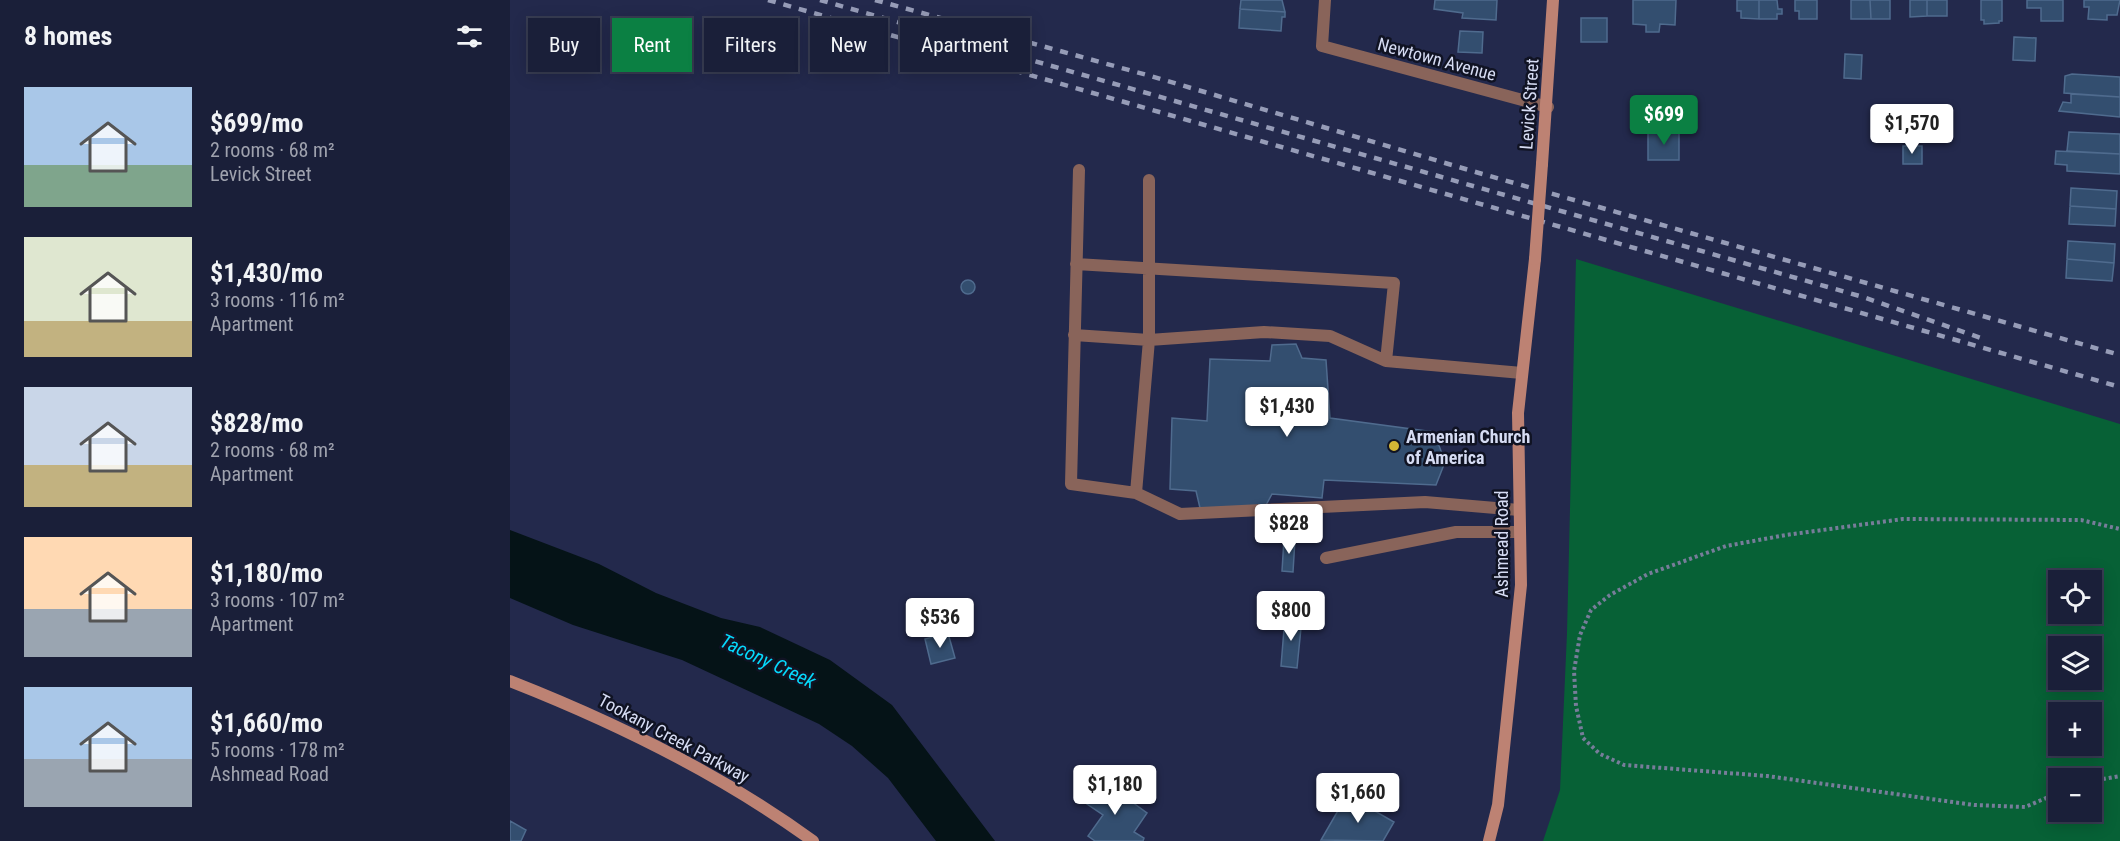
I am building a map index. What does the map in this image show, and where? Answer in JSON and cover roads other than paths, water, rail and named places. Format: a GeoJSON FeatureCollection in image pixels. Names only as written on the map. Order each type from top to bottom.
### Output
{"type":"FeatureCollection","features":[{"type":"Feature","properties":{"kind":"street","name":"Newtown Avenue"},"geometry":{"type":"LineString","coordinates":[[1325,0],[1322,46],[1548,107]]}},
{"type":"Feature","properties":{"kind":"street","name":"Levick Street"},"geometry":{"type":"LineString","coordinates":[[1540,211],[1548,107],[1552,0]]}},
{"type":"Feature","properties":{"kind":"street"},"geometry":{"type":"LineString","coordinates":[[1079,170],[1071,484],[1136,493],[1180,513],[1425,502],[1520,510]]}},
{"type":"Feature","properties":{"kind":"street"},"geometry":{"type":"LineString","coordinates":[[1136,493],[1149,340],[1149,180]]}},
{"type":"Feature","properties":{"kind":"street","name":"Ashmead Road"},"geometry":{"type":"LineString","coordinates":[[1489,841],[1498,805],[1521,585],[1518,413],[1540,211]]}},
{"type":"Feature","properties":{"kind":"street"},"geometry":{"type":"LineString","coordinates":[[1076,264],[1394,283],[1386,361]]}},
{"type":"Feature","properties":{"kind":"street"},"geometry":{"type":"LineString","coordinates":[[1074,335],[1149,340],[1264,332],[1330,336],[1386,361],[1522,373]]}},
{"type":"Feature","properties":{"kind":"street"},"geometry":{"type":"LineString","coordinates":[[1326,558],[1456,532],[1520,532]]}},
{"type":"Feature","properties":{"kind":"street","name":"Tookany Creek Parkway"},"geometry":{"type":"LineString","coordinates":[[510,681],[578,708],[710,774],[771,811],[813,841]]}},
{"type":"Feature","properties":{"kind":"water","name":"Tacony Creek"},"geometry":{"type":"Polygon","coordinates":[[[510,530],[599,564],[656,593],[721,618],[760,627],[830,660],[892,705],[995,841],[936,841],[888,778],[852,746],[819,724],[682,660],[573,625],[510,598],[510,530]]]}},
{"type":"Feature","properties":{"kind":"railway"},"geometry":{"type":"LineString","coordinates":[[768,0],[2120,387]]}},
{"type":"Feature","properties":{"kind":"railway"},"geometry":{"type":"LineString","coordinates":[[820,0],[1863,297],[1984,339]]}},
{"type":"Feature","properties":{"kind":"railway"},"geometry":{"type":"LineString","coordinates":[[875,0],[1147,75],[1479,173],[2120,355]]}},
{"type":"Feature","properties":{"kind":"place","name":"Armenian Church of America"},"geometry":{"type":"Point","coordinates":[1394,446]}}]}
